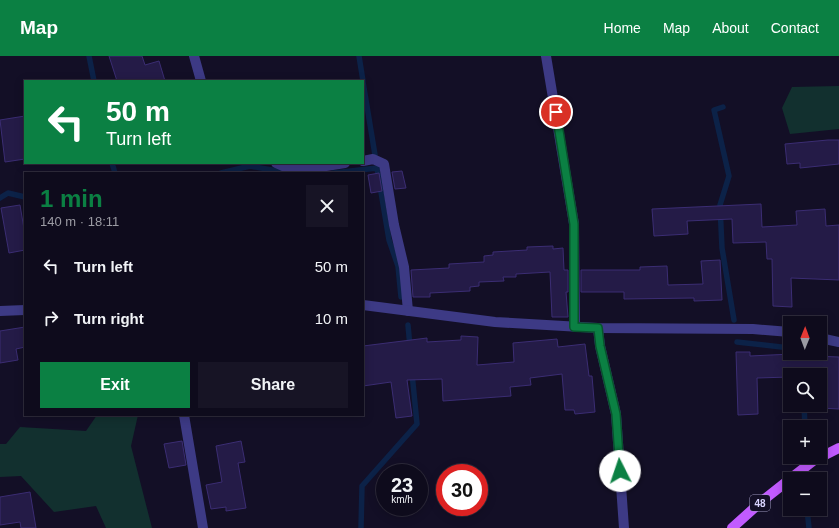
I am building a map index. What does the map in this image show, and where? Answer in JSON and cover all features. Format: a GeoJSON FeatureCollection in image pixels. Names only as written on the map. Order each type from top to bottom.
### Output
{"type":"FeatureCollection","features":[{"type":"Feature","properties":{"kind":"main road","name":"48"},"geometry":{"type":"LineString","coordinates":[[799,472],[814,461],[839,448]]}},
{"type":"Feature","properties":{"kind":"main road","name":"48"},"geometry":{"type":"LineString","coordinates":[[732,528],[783,484]]}},
{"type":"Feature","properties":{"kind":"street"},"geometry":{"type":"LineString","coordinates":[[194,56],[201,80]]}},
{"type":"Feature","properties":{"kind":"street"},"geometry":{"type":"LineString","coordinates":[[546,56],[574,224],[574,327]]}},
{"type":"Feature","properties":{"kind":"street"},"geometry":{"type":"LineString","coordinates":[[364,161],[373,159],[384,164],[394,225],[404,268],[408,311]]}},
{"type":"Feature","properties":{"kind":"street"},"geometry":{"type":"LineString","coordinates":[[278,164],[285,167],[326,166],[339,164]]}},
{"type":"Feature","properties":{"kind":"street"},"geometry":{"type":"LineString","coordinates":[[364,305],[495,322],[574,327],[753,329],[783,331]]}},
{"type":"Feature","properties":{"kind":"street"},"geometry":{"type":"LineString","coordinates":[[0,311],[24,310]]}},
{"type":"Feature","properties":{"kind":"street"},"geometry":{"type":"LineString","coordinates":[[598,328],[600,346],[616,414],[624,528]]}},
{"type":"Feature","properties":{"kind":"street"},"geometry":{"type":"LineString","coordinates":[[827,339],[839,342]]}},
{"type":"Feature","properties":{"kind":"street"},"geometry":{"type":"LineString","coordinates":[[184,416],[203,528]]}},
{"type":"Feature","properties":{"kind":"green space"},"geometry":{"type":"Polygon","coordinates":[[[839,86],[839,129],[790,134],[782,108],[792,87],[839,86]]]}},
{"type":"Feature","properties":{"kind":"green space"},"geometry":{"type":"Polygon","coordinates":[[[96,416],[138,416],[131,446],[152,528],[106,528],[96,506],[54,512],[21,476],[0,477],[0,444],[6,444],[20,427],[86,431],[96,416]]]}},
{"type":"Feature","properties":{"kind":"building"},"geometry":{"type":"Polygon","coordinates":[[[109,56],[142,56],[145,65],[159,61],[165,80],[117,80],[109,56]]]}},
{"type":"Feature","properties":{"kind":"building"},"geometry":{"type":"Polygon","coordinates":[[[24,116],[24,159],[5,162],[0,120],[24,116]]]}},
{"type":"Feature","properties":{"kind":"building"},"geometry":{"type":"Polygon","coordinates":[[[839,140],[839,164],[800,168],[800,163],[787,164],[785,144],[839,140]]]}},
{"type":"Feature","properties":{"kind":"building"},"geometry":{"type":"Polygon","coordinates":[[[402,171],[406,188],[395,189],[392,172],[402,171]]]}},
{"type":"Feature","properties":{"kind":"building"},"geometry":{"type":"Polygon","coordinates":[[[379,173],[382,191],[371,193],[368,175],[379,173]]]}},
{"type":"Feature","properties":{"kind":"building"},"geometry":{"type":"Polygon","coordinates":[[[761,204],[762,227],[797,225],[796,211],[825,209],[826,226],[839,225],[839,280],[791,278],[792,307],[773,306],[772,259],[767,259],[766,242],[733,243],[732,219],[687,221],[688,234],[654,236],[652,209],[761,204]]]}},
{"type":"Feature","properties":{"kind":"building"},"geometry":{"type":"Polygon","coordinates":[[[20,205],[24,229],[24,250],[9,253],[1,208],[20,205]]]}},
{"type":"Feature","properties":{"kind":"building"},"geometry":{"type":"Polygon","coordinates":[[[553,246],[553,249],[563,248],[564,270],[568,270],[568,292],[566,292],[568,317],[552,317],[550,272],[516,274],[516,277],[503,277],[504,281],[479,282],[479,286],[470,287],[470,291],[430,293],[430,297],[413,297],[411,270],[449,268],[449,264],[484,262],[484,256],[493,255],[493,252],[527,250],[527,247],[553,246]]]}},
{"type":"Feature","properties":{"kind":"building"},"geometry":{"type":"Polygon","coordinates":[[[720,260],[722,300],[694,301],[694,298],[624,299],[624,292],[581,292],[581,270],[640,270],[640,267],[667,266],[668,285],[703,284],[701,261],[720,260]]]}},
{"type":"Feature","properties":{"kind":"building"},"geometry":{"type":"Polygon","coordinates":[[[24,327],[24,347],[16,349],[18,360],[0,363],[0,331],[24,327]]]}},
{"type":"Feature","properties":{"kind":"building"},"geometry":{"type":"Polygon","coordinates":[[[461,336],[478,337],[477,365],[514,362],[513,343],[557,339],[558,347],[585,344],[589,376],[592,376],[595,412],[575,414],[574,410],[565,410],[562,374],[530,378],[531,385],[510,387],[511,396],[443,401],[442,379],[407,380],[412,416],[396,418],[391,382],[364,386],[364,346],[427,338],[427,342],[461,340],[461,336]]]}},
{"type":"Feature","properties":{"kind":"building"},"geometry":{"type":"Polygon","coordinates":[[[736,352],[750,352],[750,356],[783,354],[783,360],[827,360],[827,357],[839,357],[839,409],[827,408],[827,368],[783,368],[783,377],[757,378],[758,414],[738,415],[736,352]]]}},
{"type":"Feature","properties":{"kind":"building"},"geometry":{"type":"Polygon","coordinates":[[[182,441],[186,465],[169,468],[164,444],[182,441]]]}},
{"type":"Feature","properties":{"kind":"building"},"geometry":{"type":"Polygon","coordinates":[[[241,441],[245,462],[238,463],[246,508],[226,511],[226,507],[211,509],[206,485],[222,482],[216,446],[241,441]]]}},
{"type":"Feature","properties":{"kind":"building"},"geometry":{"type":"Polygon","coordinates":[[[30,492],[36,528],[21,528],[20,522],[0,525],[0,497],[30,492]]]}},
{"type":"Feature","properties":{"kind":"waterway"},"geometry":{"type":"LineString","coordinates":[[89,56],[94,80]]}},
{"type":"Feature","properties":{"kind":"waterway"},"geometry":{"type":"LineString","coordinates":[[359,56],[363,80]]}},
{"type":"Feature","properties":{"kind":"waterway"},"geometry":{"type":"LineString","coordinates":[[364,88],[375,155]]}},
{"type":"Feature","properties":{"kind":"waterway"},"geometry":{"type":"LineString","coordinates":[[723,107],[714,110],[729,176],[720,205],[722,248],[734,320]]}},
{"type":"Feature","properties":{"kind":"waterway"},"geometry":{"type":"LineString","coordinates":[[112,164],[115,172]]}},
{"type":"Feature","properties":{"kind":"waterway"},"geometry":{"type":"LineString","coordinates":[[225,172],[250,166],[283,172]]}},
{"type":"Feature","properties":{"kind":"waterway"},"geometry":{"type":"LineString","coordinates":[[342,172],[377,168],[389,240],[398,266],[401,297]]}},
{"type":"Feature","properties":{"kind":"waterway"},"geometry":{"type":"LineString","coordinates":[[0,198],[8,193],[24,197]]}},
{"type":"Feature","properties":{"kind":"waterway"},"geometry":{"type":"LineString","coordinates":[[408,325],[410,347]]}},
{"type":"Feature","properties":{"kind":"waterway"},"geometry":{"type":"LineString","coordinates":[[737,342],[783,347]]}},
{"type":"Feature","properties":{"kind":"waterway"},"geometry":{"type":"LineString","coordinates":[[361,528],[362,486],[417,424],[412,373]]}},
{"type":"Feature","properties":{"kind":"waterway"},"geometry":{"type":"LineString","coordinates":[[804,412],[805,420]]}},
{"type":"Feature","properties":{"kind":"waterway"},"geometry":{"type":"LineString","coordinates":[[808,516],[809,528]]}},
{"type":"Feature","properties":{"kind":"route"},"geometry":{"type":"LineString","coordinates":[[556,112],[574,224],[574,327],[598,328],[600,346],[616,414],[620,471]]}}]}
